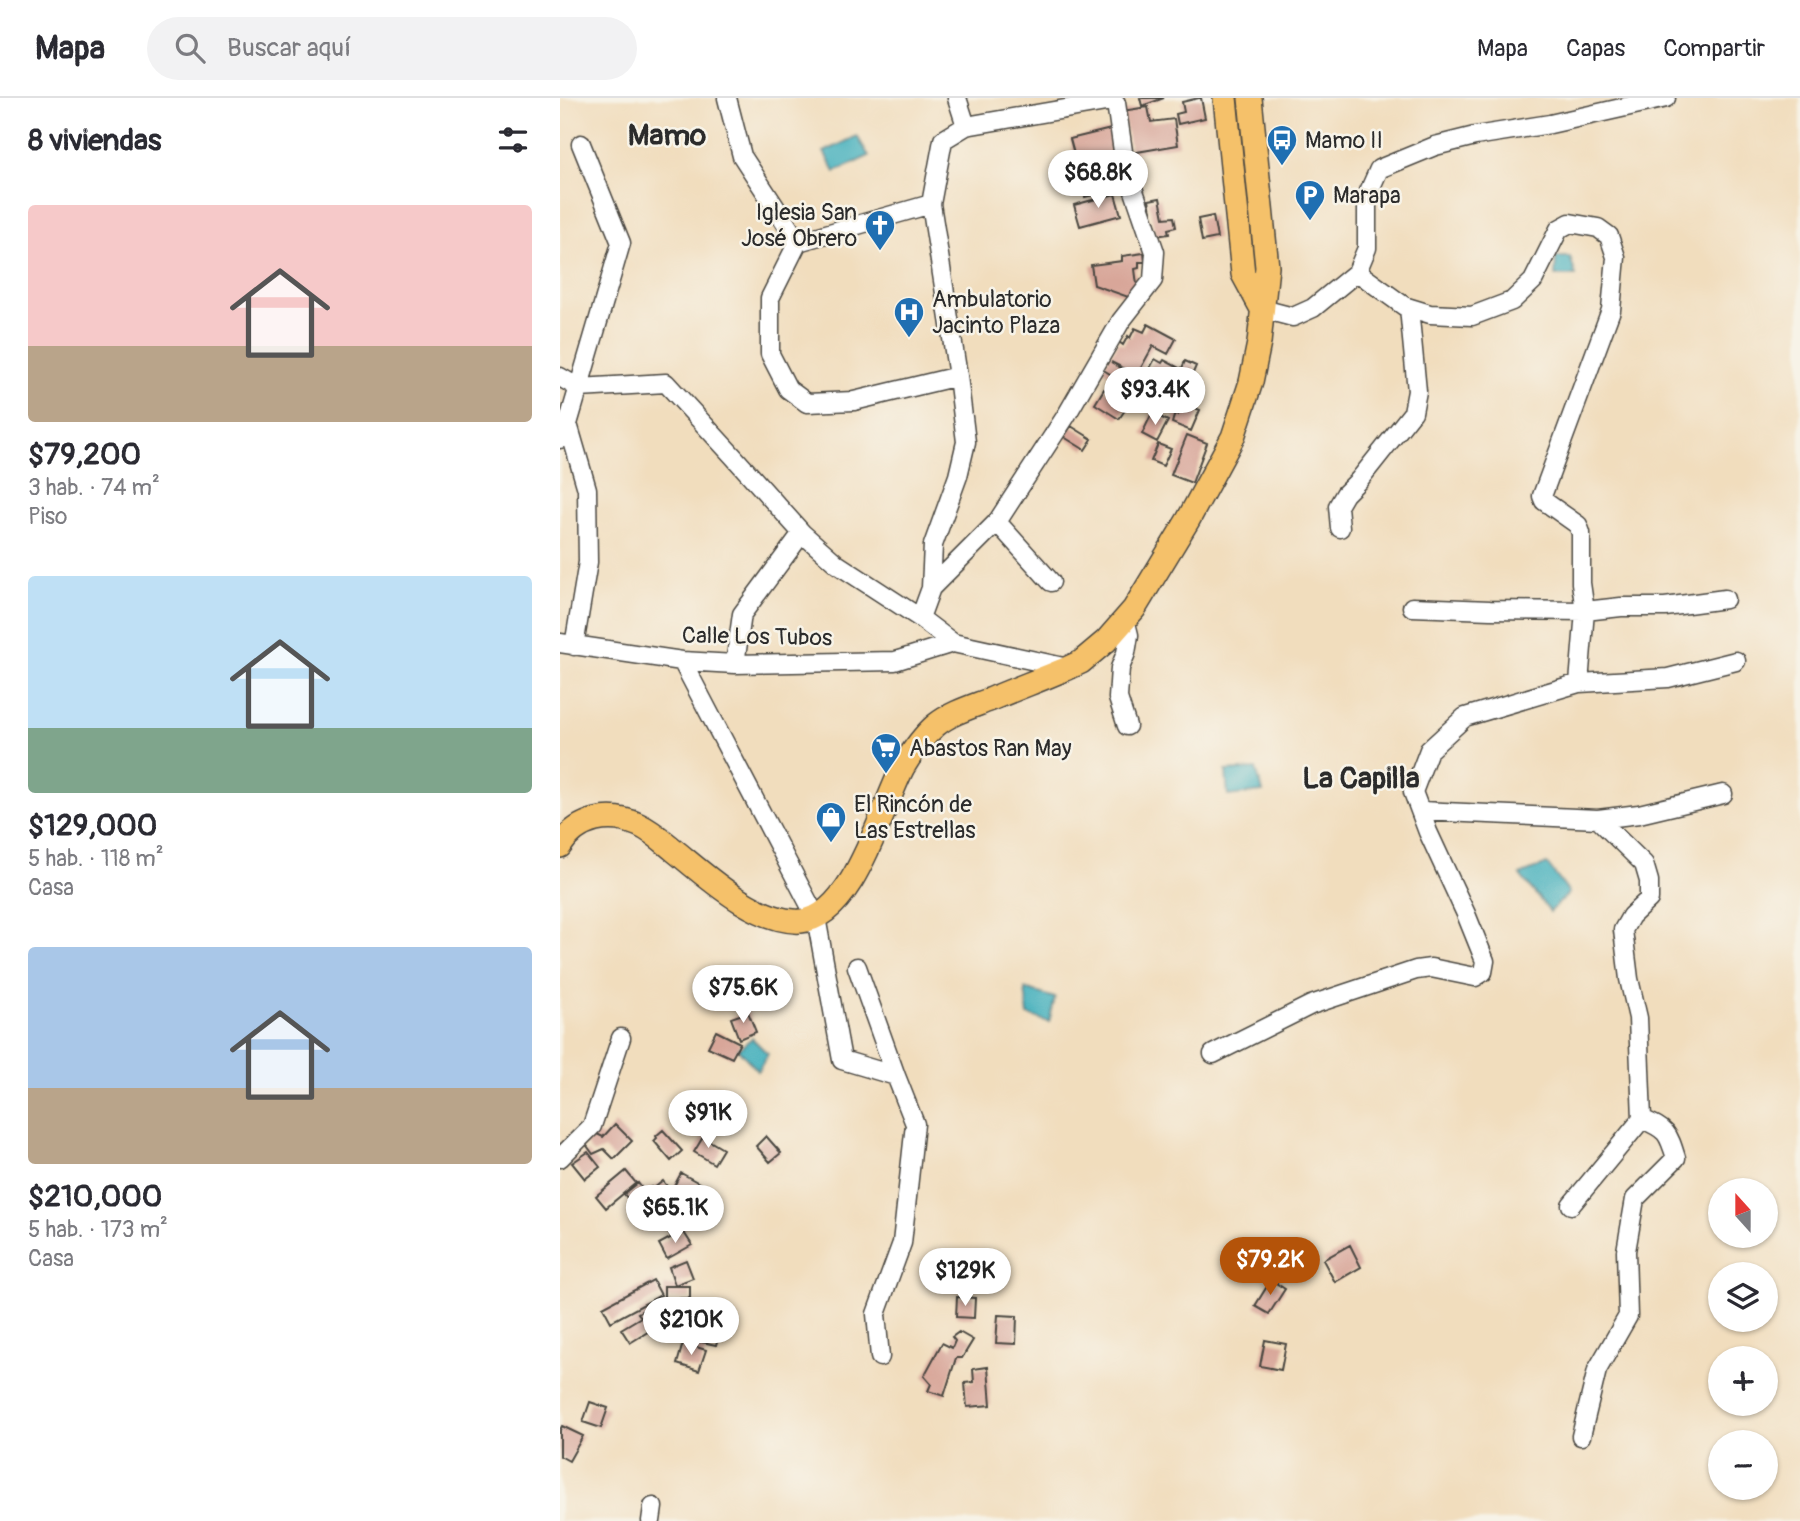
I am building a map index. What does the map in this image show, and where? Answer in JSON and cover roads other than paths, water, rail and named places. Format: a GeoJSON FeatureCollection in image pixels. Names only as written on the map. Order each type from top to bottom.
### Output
{"type":"FeatureCollection","features":[{"type":"Feature","properties":{"kind":"main road"},"geometry":{"type":"LineString","coordinates":[[1225,98],[1243,274],[1262,309]]}},
{"type":"Feature","properties":{"kind":"main road"},"geometry":{"type":"LineString","coordinates":[[560,846],[568,834],[584,824],[607,818],[624,820],[641,826],[659,838],[713,881],[757,911],[784,920],[804,921],[816,917],[831,907],[863,862],[903,768],[919,743],[936,725],[957,713],[1081,662],[1105,641],[1134,609],[1188,520],[1233,437],[1251,382],[1259,344],[1267,267],[1250,98]]}},
{"type":"Feature","properties":{"kind":"street"},"geometry":{"type":"LineString","coordinates":[[727,98],[742,156],[798,242]]}},
{"type":"Feature","properties":{"kind":"street"},"geometry":{"type":"LineString","coordinates":[[957,98],[966,126]]}},
{"type":"Feature","properties":{"kind":"street"},"geometry":{"type":"LineString","coordinates":[[1262,309],[1293,317],[1313,308],[1357,272],[1367,248],[1367,196],[1379,169],[1435,146],[1475,136],[1550,124],[1666,98]]}},
{"type":"Feature","properties":{"kind":"street"},"geometry":{"type":"LineString","coordinates":[[920,618],[931,587],[933,545],[958,476],[966,442],[931,204],[943,141],[966,126],[1113,101],[1116,103],[1125,165],[1155,252],[1153,280],[1121,321],[1066,416],[997,522],[931,587]]}},
{"type":"Feature","properties":{"kind":"street"},"geometry":{"type":"LineString","coordinates":[[567,644],[587,562],[587,489],[564,431],[621,243],[581,144]]}},
{"type":"Feature","properties":{"kind":"street"},"geometry":{"type":"LineString","coordinates":[[931,204],[798,242],[770,298],[770,354],[788,389],[807,403],[854,401],[958,376]]}},
{"type":"Feature","properties":{"kind":"street"},"geometry":{"type":"LineString","coordinates":[[1357,272],[1409,308],[1430,314],[1472,316],[1512,301],[1533,281],[1559,229],[1570,223],[1598,228],[1609,236],[1616,257],[1611,310],[1542,496],[1544,501],[1578,525],[1581,533],[1581,583],[1585,611],[1579,682]]}},
{"type":"Feature","properties":{"kind":"street"},"geometry":{"type":"LineString","coordinates":[[1340,528],[1338,506],[1345,494],[1413,412],[1417,391],[1409,308]]}},
{"type":"Feature","properties":{"kind":"street"},"geometry":{"type":"LineString","coordinates":[[560,374],[579,388]]}},
{"type":"Feature","properties":{"kind":"street"},"geometry":{"type":"LineString","coordinates":[[560,391],[666,383],[802,534],[837,564],[953,643],[1068,668]]}},
{"type":"Feature","properties":{"kind":"street"},"geometry":{"type":"LineString","coordinates":[[997,522],[1051,582]]}},
{"type":"Feature","properties":{"kind":"street"},"geometry":{"type":"LineString","coordinates":[[735,664],[742,614],[802,534]]}},
{"type":"Feature","properties":{"kind":"street"},"geometry":{"type":"LineString","coordinates":[[1412,607],[1585,611],[1621,607],[1665,607],[1725,600]]}},
{"type":"Feature","properties":{"kind":"street"},"geometry":{"type":"LineString","coordinates":[[1125,619],[1129,635],[1120,667],[1118,698],[1127,726]]}},
{"type":"Feature","properties":{"kind":"street","name":"Calle Los Tubos"},"geometry":{"type":"LineString","coordinates":[[567,644],[682,660],[735,664],[895,661],[953,643]]}},
{"type":"Feature","properties":{"kind":"street"},"geometry":{"type":"LineString","coordinates":[[682,660],[816,917],[842,1060],[896,1076]]}},
{"type":"Feature","properties":{"kind":"street"},"geometry":{"type":"LineString","coordinates":[[1213,1054],[1311,1005],[1416,970],[1431,968],[1475,977],[1483,972],[1485,961],[1413,792],[1429,750],[1465,718],[1579,682],[1668,678],[1736,661]]}},
{"type":"Feature","properties":{"kind":"street"},"geometry":{"type":"LineString","coordinates":[[1421,811],[1598,819],[1639,814],[1723,794]]}},
{"type":"Feature","properties":{"kind":"street"},"geometry":{"type":"LineString","coordinates":[[1571,1205],[1642,1119],[1637,1018],[1623,930],[1631,916],[1649,899],[1649,881],[1644,864],[1598,819]]}},
{"type":"Feature","properties":{"kind":"street"},"geometry":{"type":"LineString","coordinates":[[857,967],[915,1124],[902,1243],[876,1314],[880,1357]]}},
{"type":"Feature","properties":{"kind":"street"},"geometry":{"type":"LineString","coordinates":[[560,1158],[592,1126],[621,1038]]}},
{"type":"Feature","properties":{"kind":"street"},"geometry":{"type":"LineString","coordinates":[[1581,1436],[1598,1370],[1628,1317],[1626,1251],[1635,1199],[1676,1158],[1670,1139],[1662,1128],[1642,1119]]}},
{"type":"Feature","properties":{"kind":"water"},"geometry":{"type":"Polygon","coordinates":[[[857,136],[869,156],[835,172],[824,152],[857,136]]]}},
{"type":"Feature","properties":{"kind":"water"},"geometry":{"type":"Polygon","coordinates":[[[1556,257],[1570,257],[1576,276],[1555,276],[1556,257]]]}},
{"type":"Feature","properties":{"kind":"water"},"geometry":{"type":"Polygon","coordinates":[[[1256,769],[1263,792],[1228,796],[1226,771],[1256,769]]]}},
{"type":"Feature","properties":{"kind":"water"},"geometry":{"type":"Polygon","coordinates":[[[1547,864],[1569,893],[1550,912],[1520,875],[1547,864]]]}},
{"type":"Feature","properties":{"kind":"water"},"geometry":{"type":"Polygon","coordinates":[[[1025,989],[1055,998],[1049,1022],[1028,1015],[1025,989]]]}},
{"type":"Feature","properties":{"kind":"water"},"geometry":{"type":"Polygon","coordinates":[[[752,1038],[768,1054],[758,1071],[738,1049],[752,1038]]]}},
{"type":"Feature","properties":{"kind":"place","name":"Mamo II"},"geometry":{"type":"Point","coordinates":[1282,167]}},
{"type":"Feature","properties":{"kind":"place","name":"Marapa"},"geometry":{"type":"Point","coordinates":[1310,222]}},
{"type":"Feature","properties":{"kind":"place","name":"Iglesia San José Obrero"},"geometry":{"type":"Point","coordinates":[880,252]}},
{"type":"Feature","properties":{"kind":"place","name":"Ambulatorio Jacinto Plaza"},"geometry":{"type":"Point","coordinates":[909,339]}},
{"type":"Feature","properties":{"kind":"place","name":"Abastos Ran May"},"geometry":{"type":"Point","coordinates":[886,775]}},
{"type":"Feature","properties":{"kind":"place","name":"El Rincón de Las Estrellas"},"geometry":{"type":"Point","coordinates":[831,844]}},
{"type":"Feature","properties":{"kind":"district","name":"Mamo"},"geometry":{"type":"Point","coordinates":[667,135]}},
{"type":"Feature","properties":{"kind":"district","name":"La Capilla"},"geometry":{"type":"Point","coordinates":[1361,778]}}]}
